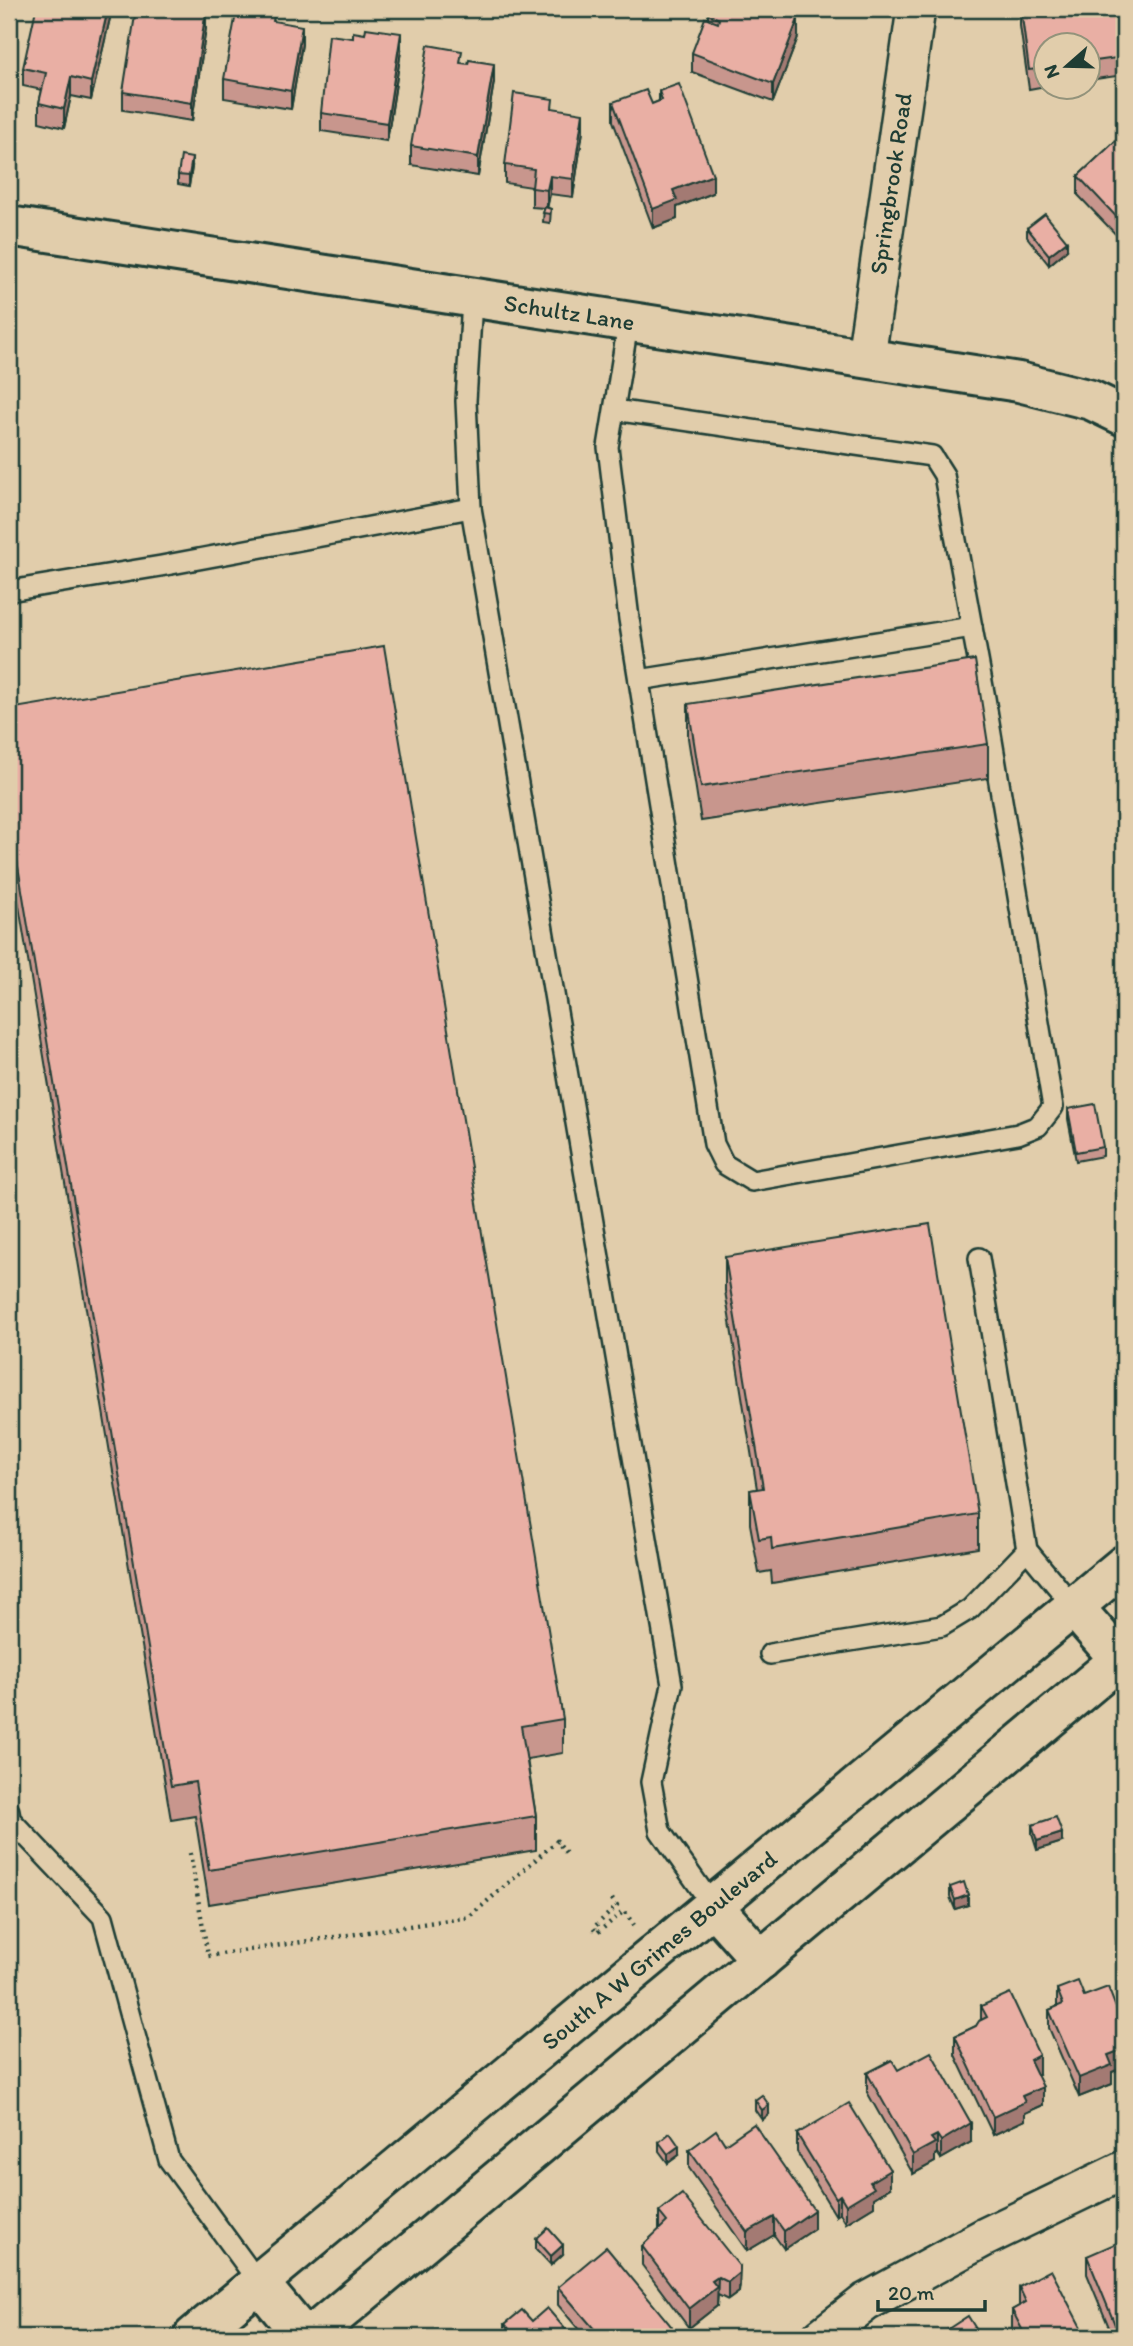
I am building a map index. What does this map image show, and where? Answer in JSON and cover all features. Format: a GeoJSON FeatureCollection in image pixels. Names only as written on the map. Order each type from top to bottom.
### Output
{"type":"FeatureCollection","features":[{"type":"Feature","properties":{"kind":"main road","name":"Schultz Lane"},"geometry":{"type":"LineString","coordinates":[[9,226],[472,300],[1019,382],[1091,400],[1124,416]]}},
{"type":"Feature","properties":{"kind":"main road","name":"South A W Grimes Boulevard"},"geometry":{"type":"LineString","coordinates":[[193,2337],[1124,1565]]}},
{"type":"Feature","properties":{"kind":"main road"},"geometry":{"type":"LineString","coordinates":[[310,2337],[1122,1658],[1074,1606]]}},
{"type":"Feature","properties":{"kind":"main road"},"geometry":{"type":"LineString","coordinates":[[713,1906],[761,1960]]}},
{"type":"Feature","properties":{"kind":"main road"},"geometry":{"type":"LineString","coordinates":[[259,2283],[304,2337]]}},
{"type":"Feature","properties":{"kind":"street","name":"Springbrook Road"},"geometry":{"type":"LineString","coordinates":[[866,357],[916,9]]}},
{"type":"Feature","properties":{"kind":"street"},"geometry":{"type":"LineString","coordinates":[[821,2337],[866,2302],[902,2282],[985,2237],[1124,2170]]}},
{"type":"Feature","properties":{"kind":"lane"},"geometry":{"type":"LineString","coordinates":[[472,300],[466,401],[471,508],[672,1685],[651,1782],[660,1831],[713,1906]]}},
{"type":"Feature","properties":{"kind":"lane"},"geometry":{"type":"LineString","coordinates":[[614,410],[932,456],[944,475],[1053,1107],[1038,1126],[1018,1134],[752,1181],[724,1164],[714,1144],[639,680],[608,447],[614,410],[628,324]]}},
{"type":"Feature","properties":{"kind":"lane"},"geometry":{"type":"LineString","coordinates":[[9,591],[161,566],[471,508]]}},
{"type":"Feature","properties":{"kind":"lane"},"geometry":{"type":"LineString","coordinates":[[639,680],[972,627]]}},
{"type":"Feature","properties":{"kind":"lane"},"geometry":{"type":"LineString","coordinates":[[979,1258],[1027,1550],[1074,1606]]}},
{"type":"Feature","properties":{"kind":"lane"},"geometry":{"type":"LineString","coordinates":[[770,1654],[942,1626],[970,1609],[1027,1550]]}},
{"type":"Feature","properties":{"kind":"lane"},"geometry":{"type":"LineString","coordinates":[[9,1811],[10,1819],[103,1917],[169,2160],[259,2283]]}},
{"type":"Feature","properties":{"kind":"path"},"geometry":{"type":"LineString","coordinates":[[190,1853],[208,1956],[469,1917],[557,1841],[567,1854]]}},
{"type":"Feature","properties":{"kind":"path"},"geometry":{"type":"LineString","coordinates":[[612,1899],[617,1906],[593,1928],[597,1933],[624,1911],[639,1932]]}},
{"type":"Feature","properties":{"kind":"building"},"geometry":{"type":"Polygon","coordinates":[[[36,9],[108,9],[91,82],[71,77],[64,109],[39,103],[46,73],[23,68],[36,9]]]}},
{"type":"Feature","properties":{"kind":"building"},"geometry":{"type":"Polygon","coordinates":[[[136,9],[206,10],[192,103],[123,92],[136,9]]]}},
{"type":"Feature","properties":{"kind":"building"},"geometry":{"type":"Polygon","coordinates":[[[710,9],[771,9],[798,19],[773,84],[692,53],[705,18],[718,23],[719,19],[708,14],[710,9]]]}},
{"type":"Feature","properties":{"kind":"building"},"geometry":{"type":"Polygon","coordinates":[[[1021,9],[1124,9],[1124,57],[1102,60],[1102,32],[1032,32],[1032,70],[1029,70],[1021,9]]]}},
{"type":"Feature","properties":{"kind":"building"},"geometry":{"type":"Polygon","coordinates":[[[236,13],[274,16],[273,21],[302,26],[291,91],[224,79],[236,13]]]}},
{"type":"Feature","properties":{"kind":"building"},"geometry":{"type":"Polygon","coordinates":[[[366,28],[401,33],[387,123],[321,113],[329,35],[353,38],[353,32],[365,34],[366,28]]]}},
{"type":"Feature","properties":{"kind":"building"},"geometry":{"type":"Polygon","coordinates":[[[428,45],[462,51],[460,63],[468,64],[469,60],[494,64],[478,157],[411,146],[428,45]]]}},
{"type":"Feature","properties":{"kind":"building"},"geometry":{"type":"Polygon","coordinates":[[[679,84],[713,175],[673,190],[677,200],[653,209],[613,102],[646,90],[652,104],[662,100],[659,91],[679,84]]]}},
{"type":"Feature","properties":{"kind":"building"},"geometry":{"type":"Polygon","coordinates":[[[514,93],[553,99],[552,108],[583,113],[573,179],[550,176],[547,190],[532,188],[534,169],[505,165],[514,93]]]}},
{"type":"Feature","properties":{"kind":"building"},"geometry":{"type":"Polygon","coordinates":[[[1124,133],[1124,225],[1078,176],[1124,133]]]}},
{"type":"Feature","properties":{"kind":"building"},"geometry":{"type":"Polygon","coordinates":[[[181,156],[192,158],[189,176],[178,175],[181,156]]]}},
{"type":"Feature","properties":{"kind":"building"},"geometry":{"type":"Polygon","coordinates":[[[545,207],[551,209],[550,214],[543,213],[545,207]]]}},
{"type":"Feature","properties":{"kind":"building"},"geometry":{"type":"Polygon","coordinates":[[[1045,214],[1067,241],[1049,255],[1027,228],[1045,214]]]}},
{"type":"Feature","properties":{"kind":"building"},"geometry":{"type":"Polygon","coordinates":[[[384,646],[563,1719],[521,1726],[536,1816],[209,1870],[195,1782],[171,1786],[9,812],[9,709],[384,646]]]}},
{"type":"Feature","properties":{"kind":"building"},"geometry":{"type":"Polygon","coordinates":[[[975,660],[988,744],[701,787],[688,704],[975,660]]]}},
{"type":"Feature","properties":{"kind":"building"},"geometry":{"type":"Polygon","coordinates":[[[1095,1104],[1103,1147],[1076,1152],[1068,1109],[1095,1104]]]}},
{"type":"Feature","properties":{"kind":"building"},"geometry":{"type":"Polygon","coordinates":[[[930,1224],[978,1514],[772,1549],[771,1537],[759,1539],[750,1490],[763,1488],[725,1257],[930,1224]]]}},
{"type":"Feature","properties":{"kind":"building"},"geometry":{"type":"Polygon","coordinates":[[[1056,1817],[1062,1833],[1037,1841],[1032,1825],[1056,1817]]]}},
{"type":"Feature","properties":{"kind":"building"},"geometry":{"type":"Polygon","coordinates":[[[964,1882],[968,1895],[955,1900],[950,1887],[964,1882]]]}},
{"type":"Feature","properties":{"kind":"building"},"geometry":{"type":"Polygon","coordinates":[[[1124,1894],[1124,1910],[1119,1912],[1116,1897],[1124,1894]]]}},
{"type":"Feature","properties":{"kind":"building"},"geometry":{"type":"Polygon","coordinates":[[[1078,1981],[1084,1996],[1108,1987],[1124,2029],[1124,2049],[1108,2055],[1112,2065],[1079,2078],[1049,2010],[1063,2004],[1057,1989],[1078,1981]]]}},
{"type":"Feature","properties":{"kind":"building"},"geometry":{"type":"Polygon","coordinates":[[[1010,1993],[1039,2055],[1030,2060],[1043,2087],[1022,2096],[1025,2102],[993,2117],[955,2036],[976,2026],[987,2017],[981,2006],[1010,1993]]]}},
{"type":"Feature","properties":{"kind":"building"},"geometry":{"type":"Polygon","coordinates":[[[931,2052],[971,2123],[941,2141],[937,2135],[931,2138],[935,2143],[913,2155],[867,2073],[892,2060],[898,2070],[931,2052]]]}},
{"type":"Feature","properties":{"kind":"building"},"geometry":{"type":"Polygon","coordinates":[[[762,2095],[769,2105],[762,2110],[755,2100],[762,2095]]]}},
{"type":"Feature","properties":{"kind":"building"},"geometry":{"type":"Polygon","coordinates":[[[849,2103],[890,2170],[870,2182],[874,2188],[846,2205],[840,2195],[836,2198],[797,2134],[849,2103]]]}},
{"type":"Feature","properties":{"kind":"building"},"geometry":{"type":"Polygon","coordinates":[[[754,2124],[814,2210],[784,2231],[774,2217],[747,2232],[689,2150],[716,2130],[725,2144],[754,2124]]]}},
{"type":"Feature","properties":{"kind":"building"},"geometry":{"type":"Polygon","coordinates":[[[670,2133],[679,2146],[668,2154],[659,2142],[670,2133]]]}},
{"type":"Feature","properties":{"kind":"building"},"geometry":{"type":"Polygon","coordinates":[[[682,2194],[740,2267],[739,2273],[728,2282],[718,2277],[712,2281],[717,2287],[689,2309],[642,2246],[667,2222],[659,2212],[682,2194]]]}},
{"type":"Feature","properties":{"kind":"building"},"geometry":{"type":"Polygon","coordinates":[[[548,2228],[563,2245],[551,2256],[536,2239],[548,2228]]]}},
{"type":"Feature","properties":{"kind":"building"},"geometry":{"type":"Polygon","coordinates":[[[1119,2242],[1124,2250],[1124,2337],[1120,2337],[1087,2256],[1119,2242]]]}},
{"type":"Feature","properties":{"kind":"building"},"geometry":{"type":"Polygon","coordinates":[[[606,2247],[672,2327],[659,2337],[601,2337],[558,2287],[606,2247]]]}},
{"type":"Feature","properties":{"kind":"building"},"geometry":{"type":"Polygon","coordinates":[[[1051,2270],[1086,2337],[1026,2337],[1012,2310],[1026,2302],[1019,2287],[1051,2270]]]}},
{"type":"Feature","properties":{"kind":"building"},"geometry":{"type":"Polygon","coordinates":[[[547,2308],[572,2337],[514,2337],[505,2324],[522,2310],[532,2321],[547,2308]]]}},
{"type":"Feature","properties":{"kind":"building"},"geometry":{"type":"Polygon","coordinates":[[[968,2316],[981,2337],[952,2337],[948,2329],[968,2316]]]}}]}
